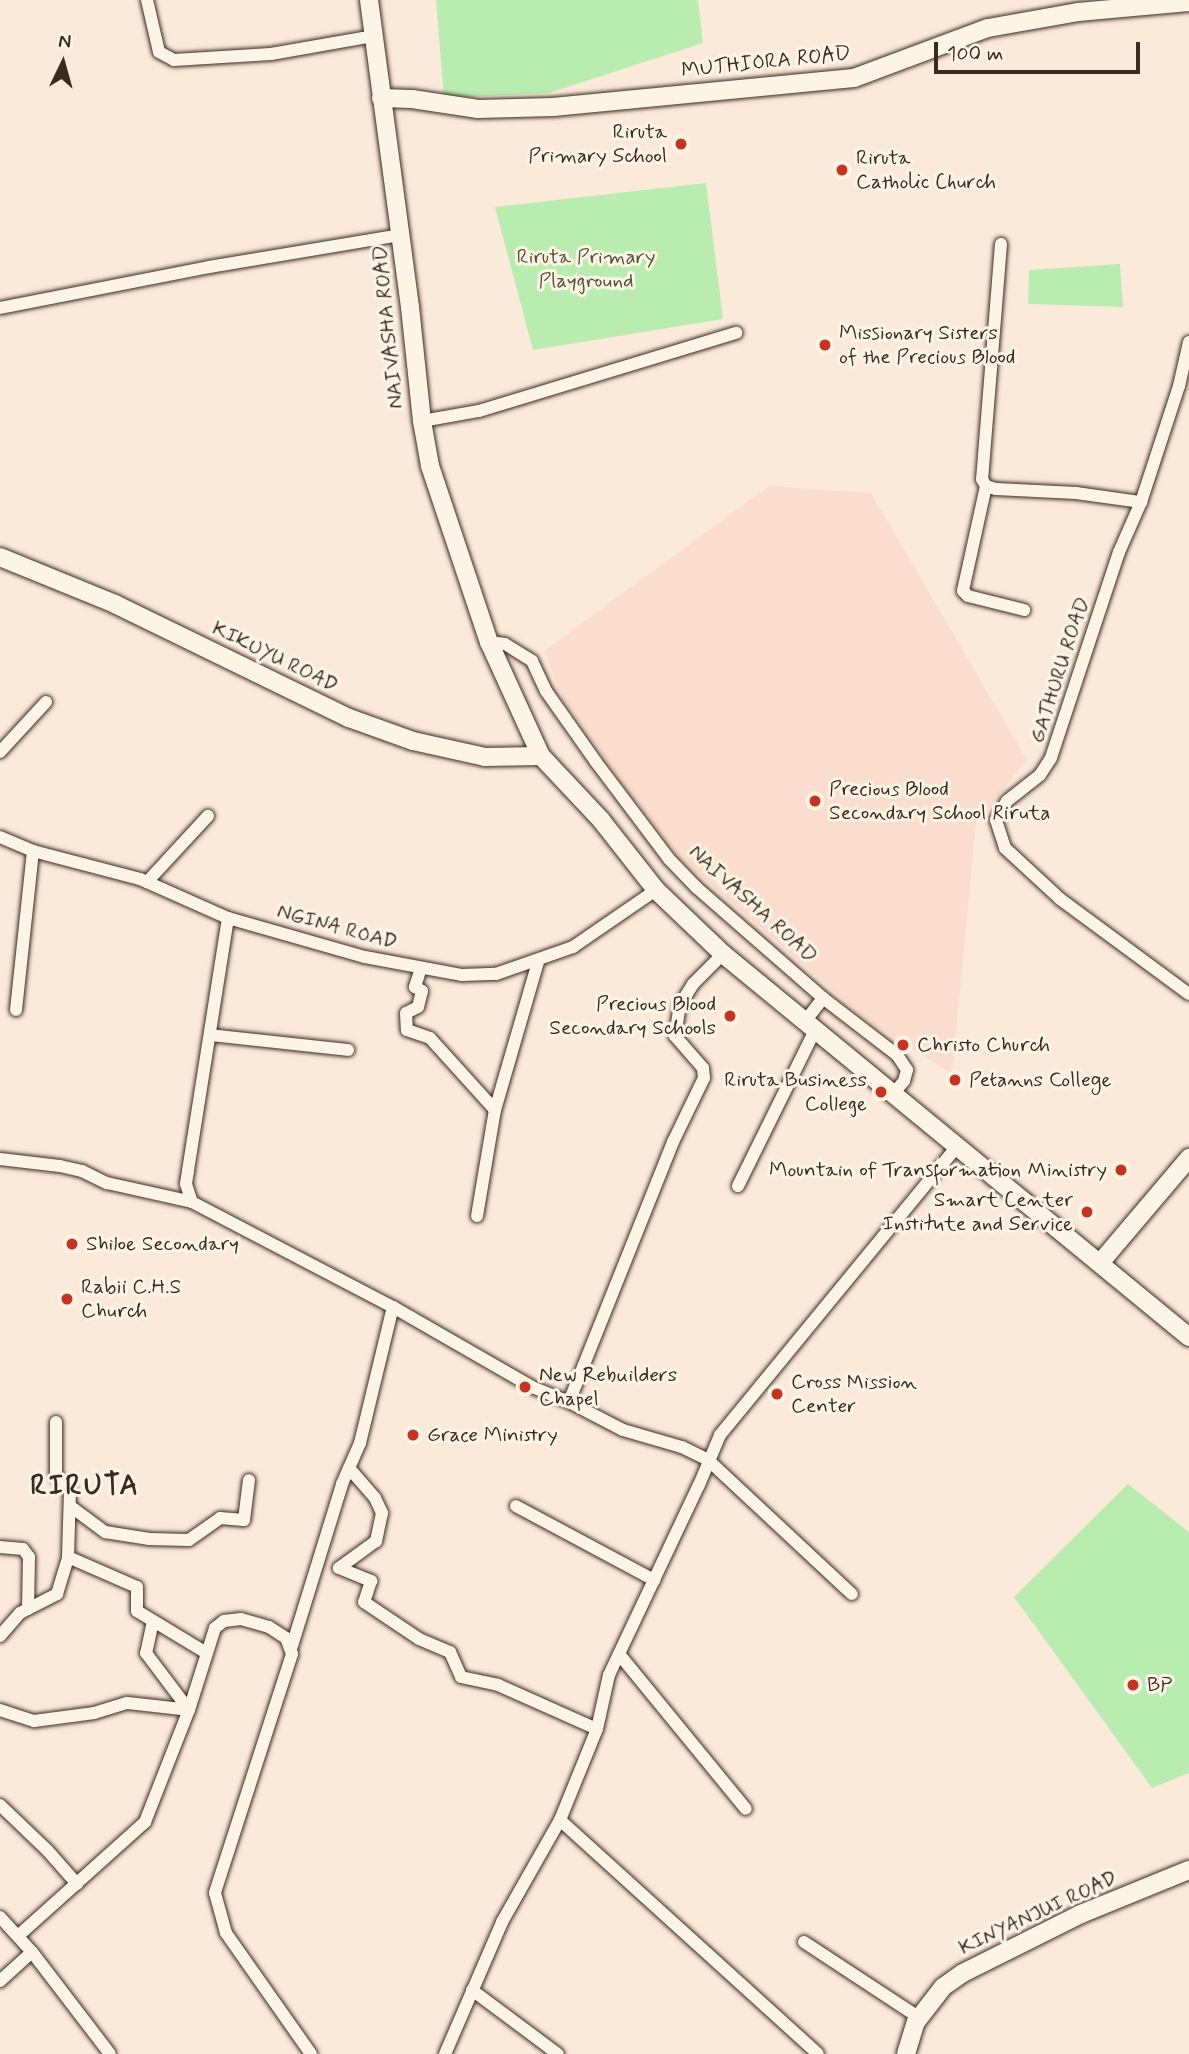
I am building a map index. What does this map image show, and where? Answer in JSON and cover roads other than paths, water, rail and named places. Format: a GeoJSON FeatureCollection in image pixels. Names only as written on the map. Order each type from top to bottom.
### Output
{"type":"FeatureCollection","features":[{"type":"Feature","properties":{"kind":"main road","name":"NAIVASHA ROAD"},"geometry":{"type":"LineString","coordinates":[[369,0],[430,466],[489,642],[541,756],[601,820],[656,890],[723,954],[1189,1337]]}},
{"type":"Feature","properties":{"kind":"main road","name":"MUTHIORA ROAD"},"geometry":{"type":"LineString","coordinates":[[381,98],[412,99],[478,109],[553,107],[854,78],[988,28],[1077,6],[1189,2]]}},
{"type":"Feature","properties":{"kind":"main road","name":"KIKUYU ROAD"},"geometry":{"type":"LineString","coordinates":[[0,557],[115,604],[349,718],[414,741],[485,757],[541,756]]}},
{"type":"Feature","properties":{"kind":"main road"},"geometry":{"type":"LineString","coordinates":[[1101,1263],[1189,1158]]}},
{"type":"Feature","properties":{"kind":"main road","name":"KINYANJUI ROAD"},"geometry":{"type":"LineString","coordinates":[[906,2054],[916,2022],[921,2019],[943,1987],[979,1963],[1081,1914],[1189,1870]]}},
{"type":"Feature","properties":{"kind":"street"},"geometry":{"type":"LineString","coordinates":[[146,0],[159,52],[174,60],[271,54],[374,36]]}},
{"type":"Feature","properties":{"kind":"street"},"geometry":{"type":"LineString","coordinates":[[0,308],[209,267],[401,236]]}},
{"type":"Feature","properties":{"kind":"street"},"geometry":{"type":"LineString","coordinates":[[1001,244],[982,460],[982,479],[986,486],[963,591],[968,596],[1024,610]]}},
{"type":"Feature","properties":{"kind":"street"},"geometry":{"type":"LineString","coordinates":[[422,421],[479,411],[736,333]]}},
{"type":"Feature","properties":{"kind":"street","name":"GATHURU ROAD"},"geometry":{"type":"LineString","coordinates":[[1189,342],[1184,385],[1142,502],[1119,552],[1047,767],[1007,801],[996,820],[1005,848],[1060,899],[1189,994]]}},
{"type":"Feature","properties":{"kind":"street"},"geometry":{"type":"LineString","coordinates":[[986,486],[1142,502]]}},
{"type":"Feature","properties":{"kind":"street","name":"NAIVASHA ROAD"},"geometry":{"type":"LineString","coordinates":[[489,642],[505,644],[532,661],[554,702],[669,859],[697,888],[823,998],[897,1055],[907,1070],[904,1080],[893,1094]]}},
{"type":"Feature","properties":{"kind":"street"},"geometry":{"type":"LineString","coordinates":[[0,752],[46,702]]}},
{"type":"Feature","properties":{"kind":"street"},"geometry":{"type":"LineString","coordinates":[[147,882],[208,817]]}},
{"type":"Feature","properties":{"kind":"street","name":"NGINA ROAD"},"geometry":{"type":"LineString","coordinates":[[0,836],[33,851],[147,882],[228,918],[365,957],[463,975],[496,974],[538,962],[573,947],[656,890]]}},
{"type":"Feature","properties":{"kind":"street"},"geometry":{"type":"LineString","coordinates":[[16,1010],[33,851]]}},
{"type":"Feature","properties":{"kind":"street"},"geometry":{"type":"LineString","coordinates":[[191,1202],[186,1184],[228,918]]}},
{"type":"Feature","properties":{"kind":"street"},"geometry":{"type":"LineString","coordinates":[[569,1402],[673,1142],[704,1078],[703,1068],[675,1036],[680,1005],[693,985],[723,954]]}},
{"type":"Feature","properties":{"kind":"street"},"geometry":{"type":"LineString","coordinates":[[477,1216],[495,1110],[538,962]]}},
{"type":"Feature","properties":{"kind":"street"},"geometry":{"type":"LineString","coordinates":[[421,968],[415,987],[422,991],[418,1007],[406,1013],[407,1030],[430,1038],[495,1110]]}},
{"type":"Feature","properties":{"kind":"street"},"geometry":{"type":"LineString","coordinates":[[738,1186],[823,998]]}},
{"type":"Feature","properties":{"kind":"street"},"geometry":{"type":"LineString","coordinates":[[210,1035],[348,1050]]}},
{"type":"Feature","properties":{"kind":"street"},"geometry":{"type":"LineString","coordinates":[[445,2054],[502,1922],[561,1820],[597,1729],[609,1675],[720,1435],[956,1148]]}},
{"type":"Feature","properties":{"kind":"street"},"geometry":{"type":"LineString","coordinates":[[0,1158],[82,1171],[107,1183],[191,1202],[393,1307],[532,1387],[569,1402],[623,1430],[682,1447],[707,1459],[852,1594]]}},
{"type":"Feature","properties":{"kind":"street"},"geometry":{"type":"LineString","coordinates":[[306,2053],[226,1933],[215,1894],[349,1468],[360,1443],[393,1307]]}},
{"type":"Feature","properties":{"kind":"street"},"geometry":{"type":"LineString","coordinates":[[0,1636],[20,1613],[57,1594],[68,1557],[70,1490],[56,1476],[56,1422]]}},
{"type":"Feature","properties":{"kind":"street"},"geometry":{"type":"LineString","coordinates":[[349,1468],[375,1497],[382,1513],[376,1541],[339,1568],[371,1581],[364,1602],[419,1639],[450,1652],[461,1677],[498,1685],[597,1729]]}},
{"type":"Feature","properties":{"kind":"street"},"geometry":{"type":"LineString","coordinates":[[70,1506],[105,1532],[149,1539],[189,1540],[220,1518],[244,1520],[249,1480]]}},
{"type":"Feature","properties":{"kind":"street"},"geometry":{"type":"LineString","coordinates":[[516,1506],[654,1580]]}},
{"type":"Feature","properties":{"kind":"street"},"geometry":{"type":"LineString","coordinates":[[0,1547],[23,1549],[29,1557],[28,1609]]}},
{"type":"Feature","properties":{"kind":"street"},"geometry":{"type":"LineString","coordinates":[[68,1557],[137,1587],[137,1611],[205,1653]]}},
{"type":"Feature","properties":{"kind":"street"},"geometry":{"type":"LineString","coordinates":[[18,1936],[145,1822],[189,1710],[215,1628],[224,1621],[241,1619],[270,1627],[292,1646]]}},
{"type":"Feature","properties":{"kind":"street"},"geometry":{"type":"LineString","coordinates":[[153,1621],[146,1653],[189,1710]]}},
{"type":"Feature","properties":{"kind":"street"},"geometry":{"type":"LineString","coordinates":[[619,1654],[746,1809]]}},
{"type":"Feature","properties":{"kind":"street"},"geometry":{"type":"LineString","coordinates":[[0,1710],[34,1721],[94,1713],[127,1703],[189,1710]]}},
{"type":"Feature","properties":{"kind":"street"},"geometry":{"type":"LineString","coordinates":[[0,1805],[48,1851],[77,1884]]}},
{"type":"Feature","properties":{"kind":"street"},"geometry":{"type":"LineString","coordinates":[[561,1820],[818,2054]]}},
{"type":"Feature","properties":{"kind":"street"},"geometry":{"type":"LineString","coordinates":[[0,1917],[32,1952],[110,2054]]}},
{"type":"Feature","properties":{"kind":"street"},"geometry":{"type":"LineString","coordinates":[[804,1942],[921,2019]]}},
{"type":"Feature","properties":{"kind":"street"},"geometry":{"type":"LineString","coordinates":[[0,1981],[32,1952]]}},
{"type":"Feature","properties":{"kind":"street"},"geometry":{"type":"LineString","coordinates":[[472,1990],[558,2054]]}},
{"type":"Feature","properties":{"kind":"place","name":"Riruta Primary School"},"geometry":{"type":"Point","coordinates":[681,144]}},
{"type":"Feature","properties":{"kind":"place","name":"Riruta Catholic Church"},"geometry":{"type":"Point","coordinates":[842,170]}},
{"type":"Feature","properties":{"kind":"place","name":"Missionary Sisters of the Precious Blood"},"geometry":{"type":"Point","coordinates":[825,345]}},
{"type":"Feature","properties":{"kind":"place","name":"Precious Blood Secondary School Riruta"},"geometry":{"type":"Point","coordinates":[815,801]}},
{"type":"Feature","properties":{"kind":"place","name":"Precious Blood Secondary Schools"},"geometry":{"type":"Point","coordinates":[730,1016]}},
{"type":"Feature","properties":{"kind":"place","name":"Christo Church"},"geometry":{"type":"Point","coordinates":[903,1045]}},
{"type":"Feature","properties":{"kind":"place","name":"Petanns College"},"geometry":{"type":"Point","coordinates":[955,1080]}},
{"type":"Feature","properties":{"kind":"place","name":"Riruta Business College"},"geometry":{"type":"Point","coordinates":[881,1092]}},
{"type":"Feature","properties":{"kind":"place","name":"Mountain of Transformation Ministry"},"geometry":{"type":"Point","coordinates":[1121,1170]}},
{"type":"Feature","properties":{"kind":"place","name":"Smart Center Institute and Service"},"geometry":{"type":"Point","coordinates":[1087,1212]}},
{"type":"Feature","properties":{"kind":"place","name":"Shiloe Secondary"},"geometry":{"type":"Point","coordinates":[72,1244]}},
{"type":"Feature","properties":{"kind":"place","name":"Rabii C.H.S Church"},"geometry":{"type":"Point","coordinates":[67,1299]}},
{"type":"Feature","properties":{"kind":"place","name":"New Rebuilders Chapel"},"geometry":{"type":"Point","coordinates":[525,1387]}},
{"type":"Feature","properties":{"kind":"place","name":"Cross Mission Center"},"geometry":{"type":"Point","coordinates":[777,1394]}},
{"type":"Feature","properties":{"kind":"place","name":"Grace Ministry"},"geometry":{"type":"Point","coordinates":[413,1435]}},
{"type":"Feature","properties":{"kind":"place","name":"BP"},"geometry":{"type":"Point","coordinates":[1133,1685]}},
{"type":"Feature","properties":{"kind":"district","name":"RIRUTA"},"geometry":{"type":"Point","coordinates":[85,1487]}},
{"type":"Feature","properties":{"kind":"park label","name":"Riruta Primary Playground"},"geometry":{"type":"Point","coordinates":[586,269]}}]}
